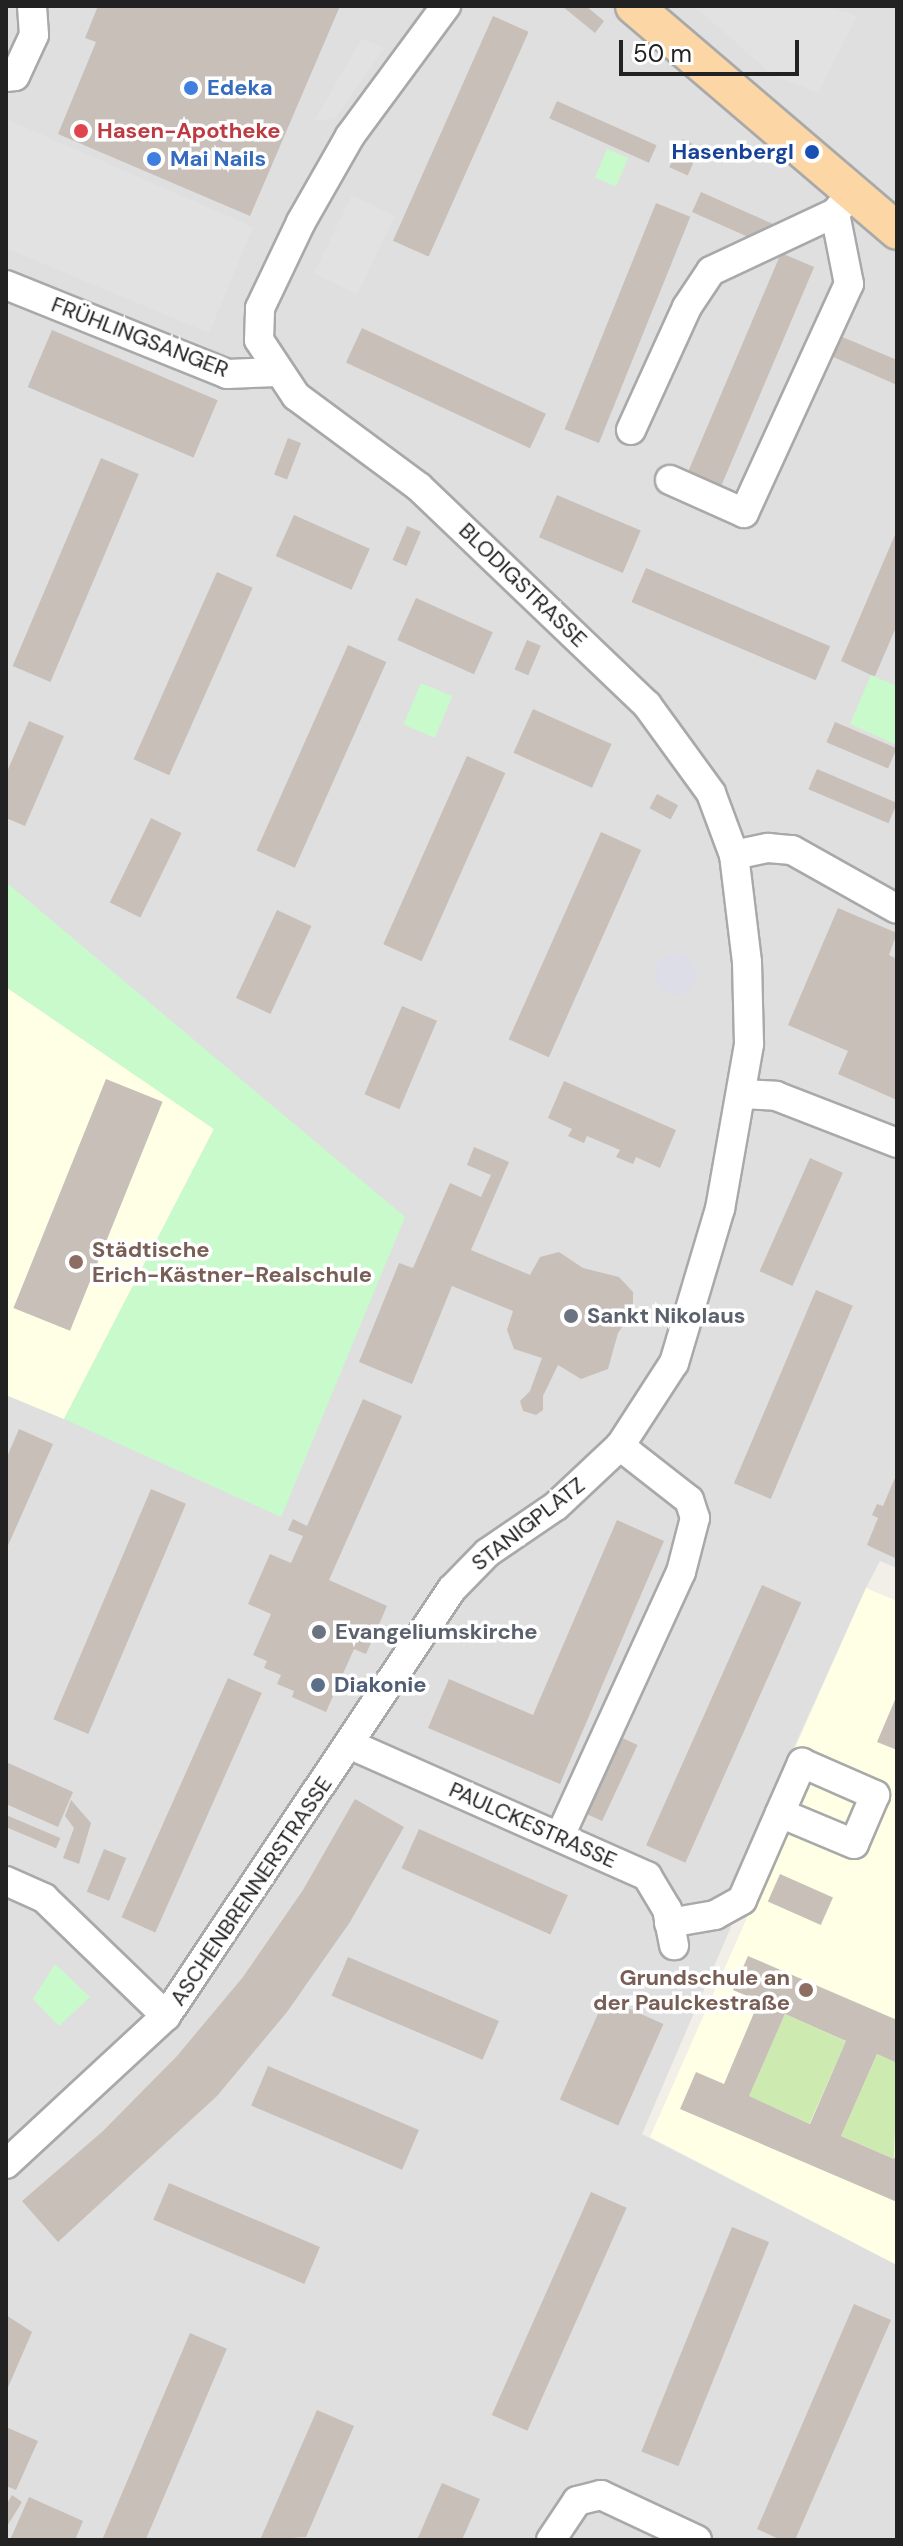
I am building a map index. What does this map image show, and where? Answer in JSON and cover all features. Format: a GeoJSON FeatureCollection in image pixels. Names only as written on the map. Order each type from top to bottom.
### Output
{"type":"FeatureCollection","features":[{"type":"Feature","properties":{"kind":"main road"},"geometry":{"type":"LineString","coordinates":[[634,6],[843,203],[897,231]]}},
{"type":"Feature","properties":{"kind":"street"},"geometry":{"type":"LineString","coordinates":[[6,77],[15,76],[34,35],[32,6]]}},
{"type":"Feature","properties":{"kind":"street","name":"BLODIGSTRASSE"},"geometry":{"type":"LineString","coordinates":[[446,6],[350,136],[276,270],[260,308],[259,340],[276,372],[333,427],[419,487],[647,705],[711,793],[734,855],[747,962],[749,1044],[742,1094],[708,1254]]}},
{"type":"Feature","properties":{"kind":"street"},"geometry":{"type":"LineString","coordinates":[[631,430],[687,307],[711,271],[843,203],[849,284],[744,513],[670,480]]}},
{"type":"Feature","properties":{"kind":"street","name":"FRÜHLINGSANGER"},"geometry":{"type":"LineString","coordinates":[[6,285],[227,374],[276,372]]}},
{"type":"Feature","properties":{"kind":"street"},"geometry":{"type":"LineString","coordinates":[[734,855],[768,848],[792,850],[897,909]]}},
{"type":"Feature","properties":{"kind":"street"},"geometry":{"type":"LineString","coordinates":[[742,1094],[776,1096],[897,1143]]}},
{"type":"Feature","properties":{"kind":"street","name":"STANIGPLATZ"},"geometry":{"type":"LineString","coordinates":[[349,1744],[467,1572],[556,1506],[620,1446],[674,1363],[708,1254]]}},
{"type":"Feature","properties":{"kind":"street"},"geometry":{"type":"LineString","coordinates":[[560,1836],[681,1572],[695,1518],[689,1500],[620,1446]]}},
{"type":"Feature","properties":{"kind":"street","name":"PAULCKESTRASSE"},"geometry":{"type":"LineString","coordinates":[[349,1744],[647,1876],[672,1934],[742,1900],[780,1813]]}},
{"type":"Feature","properties":{"kind":"street","name":"ASCHENBRENNERSTRASSE"},"geometry":{"type":"LineString","coordinates":[[6,2164],[166,2016],[349,1744]]}},
{"type":"Feature","properties":{"kind":"street"},"geometry":{"type":"LineString","coordinates":[[6,1881],[44,1898],[166,2016]]}},
{"type":"Feature","properties":{"kind":"street"},"geometry":{"type":"LineString","coordinates":[[551,2540],[577,2501],[601,2495],[697,2540]]}},
{"type":"Feature","properties":{"kind":"shaded area"},"geometry":{"type":"Polygon","coordinates":[[[6,6],[897,6],[897,1568],[880,1561],[731,1887],[731,1927],[642,2134],[897,2265],[897,2540],[6,2540],[6,1395],[64,1419],[214,1129],[6,987],[6,6]]]}},
{"type":"Feature","properties":{"kind":"shaded area"},"geometry":{"type":"Polygon","coordinates":[[[694,6],[824,6],[857,16],[818,93],[773,75],[694,6]]]}},
{"type":"Feature","properties":{"kind":"shaded area"},"geometry":{"type":"Polygon","coordinates":[[[362,39],[384,48],[335,119],[314,121],[362,39]]]}},
{"type":"Feature","properties":{"kind":"shaded area"},"geometry":{"type":"Polygon","coordinates":[[[6,119],[253,227],[209,333],[6,248],[6,119]]]}},
{"type":"Feature","properties":{"kind":"shaded area"},"geometry":{"type":"Polygon","coordinates":[[[352,195],[395,216],[357,294],[314,273],[352,195]]]}},
{"type":"Feature","properties":{"kind":"shaded area"},"geometry":{"type":"Polygon","coordinates":[[[676,953],[691,959],[697,974],[691,989],[676,995],[661,989],[655,974],[661,959],[676,953]]]}},
{"type":"Feature","properties":{"kind":"shaded area","name":"Städtische Erich-Kästner-Realschule"},"geometry":{"type":"Polygon","coordinates":[[[6,987],[214,1129],[64,1419],[6,1395],[6,987]]]}},
{"type":"Feature","properties":{"kind":"shaded area","name":"Grundschule an der Paulckestraße"},"geometry":{"type":"Polygon","coordinates":[[[866,1588],[897,1601],[897,2265],[650,2137],[780,1843],[758,1832],[866,1588]]]}},
{"type":"Feature","properties":{"kind":"green space"},"geometry":{"type":"Polygon","coordinates":[[[607,149],[628,158],[616,187],[595,178],[607,149]]]}},
{"type":"Feature","properties":{"kind":"green space"},"geometry":{"type":"Polygon","coordinates":[[[871,675],[897,686],[897,745],[850,724],[871,675]]]}},
{"type":"Feature","properties":{"kind":"green space"},"geometry":{"type":"Polygon","coordinates":[[[421,683],[452,696],[435,738],[403,724],[421,683]]]}},
{"type":"Feature","properties":{"kind":"green space"},"geometry":{"type":"Polygon","coordinates":[[[6,882],[405,1217],[281,1517],[64,1419],[214,1129],[6,987],[6,882]]]}},
{"type":"Feature","properties":{"kind":"green space"},"geometry":{"type":"Polygon","coordinates":[[[55,1964],[90,1997],[59,2026],[33,1999],[55,1964]]]}},
{"type":"Feature","properties":{"kind":"green space"},"geometry":{"type":"Polygon","coordinates":[[[785,2014],[846,2041],[810,2123],[748,2096],[785,2014]]]}},
{"type":"Feature","properties":{"kind":"green space"},"geometry":{"type":"Polygon","coordinates":[[[877,2054],[897,2063],[894,2159],[841,2136],[877,2054]]]}},
{"type":"Feature","properties":{"kind":"building","name":"Edeka"},"geometry":{"type":"Polygon","coordinates":[[[98,6],[340,6],[250,216],[58,134],[96,42],[85,38],[98,6]]]}},
{"type":"Feature","properties":{"kind":"building"},"geometry":{"type":"Polygon","coordinates":[[[562,6],[586,6],[604,21],[595,33],[562,6]]]}},
{"type":"Feature","properties":{"kind":"building"},"geometry":{"type":"Polygon","coordinates":[[[493,16],[529,32],[429,257],[393,241],[493,16]]]}},
{"type":"Feature","properties":{"kind":"building"},"geometry":{"type":"Polygon","coordinates":[[[557,101],[657,145],[649,163],[549,118],[557,101]]]}},
{"type":"Feature","properties":{"kind":"building"},"geometry":{"type":"Polygon","coordinates":[[[682,139],[700,147],[688,175],[669,167],[682,139]]]}},
{"type":"Feature","properties":{"kind":"building"},"geometry":{"type":"Polygon","coordinates":[[[701,192],[772,224],[763,244],[692,212],[701,192]]]}},
{"type":"Feature","properties":{"kind":"building"},"geometry":{"type":"Polygon","coordinates":[[[656,203],[690,217],[599,443],[565,429],[656,203]]]}},
{"type":"Feature","properties":{"kind":"building"},"geometry":{"type":"Polygon","coordinates":[[[781,253],[814,267],[717,495],[684,481],[781,253]]]}},
{"type":"Feature","properties":{"kind":"building"},"geometry":{"type":"Polygon","coordinates":[[[362,328],[546,414],[530,448],[346,362],[362,328]]]}},
{"type":"Feature","properties":{"kind":"building"},"geometry":{"type":"Polygon","coordinates":[[[52,330],[218,400],[193,457],[28,387],[52,330]]]}},
{"type":"Feature","properties":{"kind":"building"},"geometry":{"type":"Polygon","coordinates":[[[840,336],[897,360],[897,385],[831,356],[840,336]]]}},
{"type":"Feature","properties":{"kind":"building"},"geometry":{"type":"Polygon","coordinates":[[[288,438],[301,443],[287,479],[274,474],[288,438]]]}},
{"type":"Feature","properties":{"kind":"building"},"geometry":{"type":"Polygon","coordinates":[[[101,458],[139,474],[50,682],[13,666],[101,458]]]}},
{"type":"Feature","properties":{"kind":"building"},"geometry":{"type":"Polygon","coordinates":[[[557,495],[641,531],[623,573],[539,537],[557,495]]]}},
{"type":"Feature","properties":{"kind":"building"},"geometry":{"type":"Polygon","coordinates":[[[294,515],[370,549],[352,590],[276,556],[294,515]]]}},
{"type":"Feature","properties":{"kind":"building"},"geometry":{"type":"Polygon","coordinates":[[[407,526],[421,532],[406,566],[393,560],[407,526]]]}},
{"type":"Feature","properties":{"kind":"building"},"geometry":{"type":"Polygon","coordinates":[[[897,530],[897,625],[875,676],[841,661],[897,530]]]}},
{"type":"Feature","properties":{"kind":"building"},"geometry":{"type":"Polygon","coordinates":[[[646,568],[830,646],[816,680],[632,602],[646,568]]]}},
{"type":"Feature","properties":{"kind":"building"},"geometry":{"type":"Polygon","coordinates":[[[217,572],[253,588],[169,775],[134,759],[217,572]]]}},
{"type":"Feature","properties":{"kind":"building"},"geometry":{"type":"Polygon","coordinates":[[[416,598],[493,632],[474,674],[397,640],[416,598]]]}},
{"type":"Feature","properties":{"kind":"building"},"geometry":{"type":"Polygon","coordinates":[[[527,640],[541,646],[528,675],[514,669],[527,640]]]}},
{"type":"Feature","properties":{"kind":"building"},"geometry":{"type":"Polygon","coordinates":[[[348,645],[386,662],[295,868],[256,851],[348,645]]]}},
{"type":"Feature","properties":{"kind":"building"},"geometry":{"type":"Polygon","coordinates":[[[533,709],[612,744],[592,788],[513,753],[533,709]]]}},
{"type":"Feature","properties":{"kind":"building"},"geometry":{"type":"Polygon","coordinates":[[[29,721],[64,736],[25,826],[6,818],[6,774],[29,721]]]}},
{"type":"Feature","properties":{"kind":"building"},"geometry":{"type":"Polygon","coordinates":[[[835,722],[897,748],[888,768],[826,742],[835,722]]]}},
{"type":"Feature","properties":{"kind":"building"},"geometry":{"type":"Polygon","coordinates":[[[467,756],[505,773],[422,961],[383,944],[467,756]]]}},
{"type":"Feature","properties":{"kind":"building"},"geometry":{"type":"Polygon","coordinates":[[[817,769],[897,803],[888,823],[808,789],[817,769]]]}},
{"type":"Feature","properties":{"kind":"building"},"geometry":{"type":"Polygon","coordinates":[[[657,794],[678,805],[671,819],[649,808],[657,794]]]}},
{"type":"Feature","properties":{"kind":"building"},"geometry":{"type":"Polygon","coordinates":[[[151,818],[182,833],[140,917],[110,902],[151,818]]]}},
{"type":"Feature","properties":{"kind":"building"},"geometry":{"type":"Polygon","coordinates":[[[601,832],[641,850],[549,1057],[509,1039],[601,832]]]}},
{"type":"Feature","properties":{"kind":"building"},"geometry":{"type":"Polygon","coordinates":[[[838,908],[897,933],[889,955],[897,959],[897,1100],[838,1074],[848,1051],[788,1025],[838,908]]]}},
{"type":"Feature","properties":{"kind":"building"},"geometry":{"type":"Polygon","coordinates":[[[277,910],[311,926],[270,1014],[236,998],[277,910]]]}},
{"type":"Feature","properties":{"kind":"building"},"geometry":{"type":"Polygon","coordinates":[[[402,1006],[437,1021],[399,1109],[364,1094],[402,1006]]]}},
{"type":"Feature","properties":{"kind":"building"},"geometry":{"type":"Polygon","coordinates":[[[106,1079],[163,1102],[70,1331],[13,1308],[106,1079]]]}},
{"type":"Feature","properties":{"kind":"building"},"geometry":{"type":"Polygon","coordinates":[[[564,1081],[676,1130],[660,1168],[636,1157],[633,1164],[616,1157],[620,1150],[587,1136],[584,1143],[568,1136],[572,1129],[548,1118],[564,1081]]]}},
{"type":"Feature","properties":{"kind":"building"},"geometry":{"type":"Polygon","coordinates":[[[474,1147],[509,1162],[471,1250],[530,1275],[540,1257],[559,1252],[583,1268],[619,1277],[633,1292],[633,1311],[618,1333],[608,1369],[581,1379],[558,1365],[543,1396],[543,1410],[536,1415],[523,1411],[520,1401],[530,1391],[542,1358],[514,1349],[507,1330],[513,1311],[452,1286],[412,1384],[359,1362],[399,1263],[413,1268],[450,1183],[481,1197],[491,1175],[467,1165],[474,1147]]]}},
{"type":"Feature","properties":{"kind":"building"},"geometry":{"type":"Polygon","coordinates":[[[810,1158],[843,1173],[792,1286],[760,1271],[810,1158]]]}},
{"type":"Feature","properties":{"kind":"building"},"geometry":{"type":"Polygon","coordinates":[[[816,1290],[853,1306],[771,1499],[734,1483],[816,1290]]]}},
{"type":"Feature","properties":{"kind":"building","name":"Evangeliumskirche"},"geometry":{"type":"Polygon","coordinates":[[[363,1399],[402,1416],[329,1580],[387,1606],[366,1654],[354,1649],[326,1712],[292,1697],[294,1691],[277,1684],[281,1675],[264,1668],[267,1661],[253,1655],[271,1614],[248,1604],[270,1554],[291,1563],[303,1536],[288,1530],[293,1519],[307,1526],[363,1399]]]}},
{"type":"Feature","properties":{"kind":"building"},"geometry":{"type":"Polygon","coordinates":[[[19,1429],[53,1444],[6,1550],[6,1459],[19,1429]]]}},
{"type":"Feature","properties":{"kind":"building"},"geometry":{"type":"Polygon","coordinates":[[[897,1473],[897,1559],[867,1545],[878,1518],[872,1515],[877,1504],[883,1506],[897,1473]]]}},
{"type":"Feature","properties":{"kind":"building"},"geometry":{"type":"Polygon","coordinates":[[[151,1489],[186,1504],[88,1734],[53,1719],[151,1489]]]}},
{"type":"Feature","properties":{"kind":"building"},"geometry":{"type":"Polygon","coordinates":[[[617,1520],[664,1541],[560,1784],[428,1728],[449,1679],[533,1715],[617,1520]]]}},
{"type":"Feature","properties":{"kind":"building"},"geometry":{"type":"Polygon","coordinates":[[[762,1585],[801,1602],[685,1863],[646,1845],[762,1585]]]}},
{"type":"Feature","properties":{"kind":"building"},"geometry":{"type":"Polygon","coordinates":[[[228,1678],[262,1693],[155,1932],[121,1917],[228,1678]]]}},
{"type":"Feature","properties":{"kind":"building"},"geometry":{"type":"Polygon","coordinates":[[[897,1695],[897,1750],[877,1742],[897,1695]]]}},
{"type":"Feature","properties":{"kind":"building"},"geometry":{"type":"Polygon","coordinates":[[[614,1734],[638,1745],[602,1821],[579,1810],[614,1734]]]}},
{"type":"Feature","properties":{"kind":"building"},"geometry":{"type":"Polygon","coordinates":[[[6,1762],[73,1792],[58,1827],[6,1804],[6,1762]]]}},
{"type":"Feature","properties":{"kind":"building"},"geometry":{"type":"Polygon","coordinates":[[[355,1799],[404,1827],[350,1922],[287,2012],[217,2096],[58,2242],[22,2201],[103,2131],[177,2056],[243,1977],[303,1890],[355,1799]]]}},
{"type":"Feature","properties":{"kind":"building"},"geometry":{"type":"Polygon","coordinates":[[[71,1800],[91,1823],[79,1864],[63,1858],[74,1828],[65,1816],[71,1800]]]}},
{"type":"Feature","properties":{"kind":"building"},"geometry":{"type":"Polygon","coordinates":[[[6,1815],[60,1838],[56,1848],[6,1827],[6,1815]]]}},
{"type":"Feature","properties":{"kind":"building"},"geometry":{"type":"Polygon","coordinates":[[[419,1829],[568,1895],[550,1935],[402,1868],[419,1829]]]}},
{"type":"Feature","properties":{"kind":"building"},"geometry":{"type":"Polygon","coordinates":[[[104,1849],[126,1858],[109,1901],[87,1892],[104,1849]]]}},
{"type":"Feature","properties":{"kind":"building"},"geometry":{"type":"Polygon","coordinates":[[[780,1874],[833,1898],[821,1925],[768,1901],[780,1874]]]}},
{"type":"Feature","properties":{"kind":"building","name":"Grundschule an der Paulckestraße"},"geometry":{"type":"Polygon","coordinates":[[[748,1956],[897,2020],[897,2063],[877,2054],[841,2136],[894,2159],[897,2152],[897,2202],[680,2109],[696,2072],[724,2084],[759,2001],[733,1990],[748,1956]],[[785,2014],[749,2096],[810,2124],[846,2041],[785,2014]]]}},
{"type":"Feature","properties":{"kind":"building"},"geometry":{"type":"Polygon","coordinates":[[[348,1957],[499,2021],[483,2060],[332,1996],[348,1957]]]}},
{"type":"Feature","properties":{"kind":"building"},"geometry":{"type":"Polygon","coordinates":[[[605,1998],[663,2024],[618,2125],[560,2099],[605,1998]]]}},
{"type":"Feature","properties":{"kind":"building"},"geometry":{"type":"Polygon","coordinates":[[[268,2066],[419,2130],[402,2170],[251,2106],[268,2066]]]}},
{"type":"Feature","properties":{"kind":"building"},"geometry":{"type":"Polygon","coordinates":[[[169,2183],[320,2247],[304,2284],[153,2220],[169,2183]]]}},
{"type":"Feature","properties":{"kind":"building"},"geometry":{"type":"Polygon","coordinates":[[[591,2192],[627,2208],[527,2431],[492,2415],[591,2192]]]}},
{"type":"Feature","properties":{"kind":"building"},"geometry":{"type":"Polygon","coordinates":[[[732,2227],[769,2242],[678,2466],[641,2451],[732,2227]]]}},
{"type":"Feature","properties":{"kind":"building"},"geometry":{"type":"Polygon","coordinates":[[[854,2304],[891,2320],[795,2540],[781,2540],[757,2529],[854,2304]]]}},
{"type":"Feature","properties":{"kind":"building"},"geometry":{"type":"Polygon","coordinates":[[[6,2315],[32,2332],[6,2392],[6,2315]]]}},
{"type":"Feature","properties":{"kind":"building"},"geometry":{"type":"Polygon","coordinates":[[[190,2333],[227,2349],[146,2540],[102,2540],[190,2333]]]}},
{"type":"Feature","properties":{"kind":"building"},"geometry":{"type":"Polygon","coordinates":[[[317,2410],[354,2426],[306,2537],[260,2540],[317,2410]]]}},
{"type":"Feature","properties":{"kind":"building"},"geometry":{"type":"Polygon","coordinates":[[[6,2427],[38,2441],[16,2490],[6,2486],[6,2427]]]}},
{"type":"Feature","properties":{"kind":"building"},"geometry":{"type":"Polygon","coordinates":[[[442,2483],[480,2499],[462,2540],[417,2540],[442,2483]]]}},
{"type":"Feature","properties":{"kind":"building"},"geometry":{"type":"Polygon","coordinates":[[[12,2495],[22,2502],[6,2528],[6,2505],[12,2495]]]}},
{"type":"Feature","properties":{"kind":"building"},"geometry":{"type":"Polygon","coordinates":[[[29,2497],[83,2521],[75,2540],[10,2540],[29,2497]]]}},
{"type":"Feature","properties":{"kind":"place","name":"Edeka"},"geometry":{"type":"Point","coordinates":[191,88]}},
{"type":"Feature","properties":{"kind":"place","name":"Hasen-Apotheke"},"geometry":{"type":"Point","coordinates":[81,131]}},
{"type":"Feature","properties":{"kind":"place","name":"Hasenbergl"},"geometry":{"type":"Point","coordinates":[812,152]}},
{"type":"Feature","properties":{"kind":"place","name":"Mai Nails"},"geometry":{"type":"Point","coordinates":[154,159]}},
{"type":"Feature","properties":{"kind":"place","name":"Städtische Erich-Kästner-Realschule"},"geometry":{"type":"Point","coordinates":[76,1262]}},
{"type":"Feature","properties":{"kind":"place","name":"Sankt Nikolaus"},"geometry":{"type":"Point","coordinates":[571,1316]}},
{"type":"Feature","properties":{"kind":"place","name":"Evangeliumskirche"},"geometry":{"type":"Point","coordinates":[319,1632]}},
{"type":"Feature","properties":{"kind":"place","name":"Diakonie"},"geometry":{"type":"Point","coordinates":[318,1685]}},
{"type":"Feature","properties":{"kind":"place","name":"Grundschule an der Paulckestraße"},"geometry":{"type":"Point","coordinates":[806,1990]}}]}
